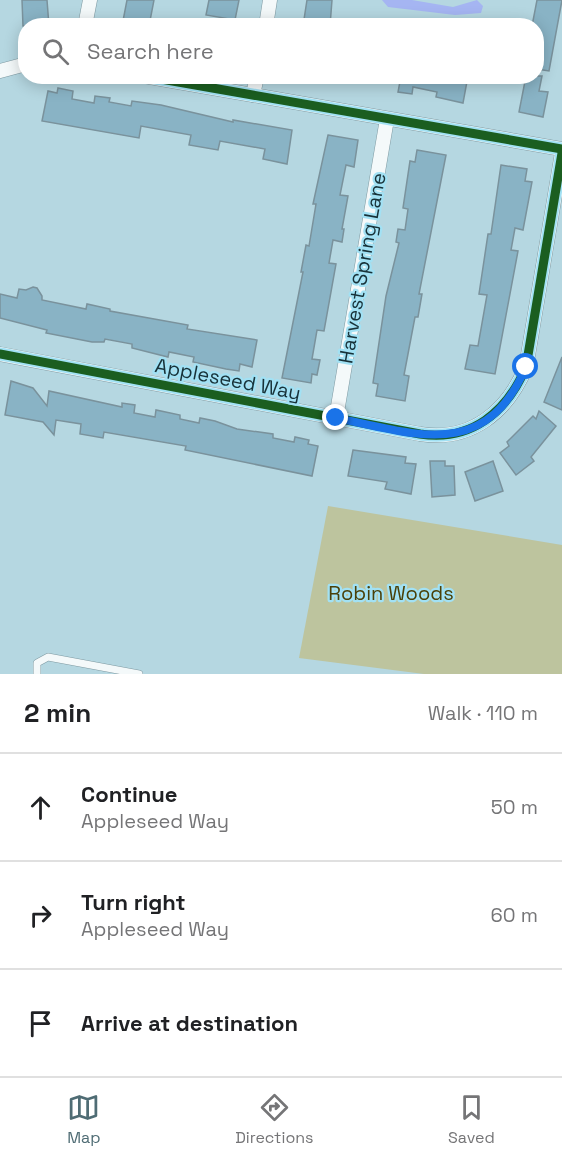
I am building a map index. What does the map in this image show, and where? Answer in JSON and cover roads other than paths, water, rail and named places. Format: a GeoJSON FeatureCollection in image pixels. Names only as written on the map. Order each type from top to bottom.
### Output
{"type":"FeatureCollection","features":[{"type":"Feature","properties":{"kind":"street"},"geometry":{"type":"LineString","coordinates":[[87,18],[90,0]]}},
{"type":"Feature","properties":{"kind":"street"},"geometry":{"type":"LineString","coordinates":[[267,18],[270,0]]}},
{"type":"Feature","properties":{"kind":"street"},"geometry":{"type":"LineString","coordinates":[[0,71],[18,66]]}},
{"type":"Feature","properties":{"kind":"street"},"geometry":{"type":"LineString","coordinates":[[188,84],[562,151]]}},
{"type":"Feature","properties":{"kind":"street"},"geometry":{"type":"LineString","coordinates":[[253,96],[255,84]]}},
{"type":"Feature","properties":{"kind":"street","name":"Harvest Spring Lane"},"geometry":{"type":"LineString","coordinates":[[336,418],[387,119]]}},
{"type":"Feature","properties":{"kind":"street","name":"Appleseed Way"},"geometry":{"type":"LineString","coordinates":[[0,354],[420,434],[446,436],[462,432],[486,421],[507,401],[526,367],[562,151]]}},
{"type":"Feature","properties":{"kind":"lane"},"geometry":{"type":"LineString","coordinates":[[37,674],[37,663],[48,657],[139,674]]}},
{"type":"Feature","properties":{"kind":"water"},"geometry":{"type":"Polygon","coordinates":[[[382,0],[412,0],[453,7],[477,0],[483,6],[481,13],[455,15],[388,7],[382,0]]]}},
{"type":"Feature","properties":{"kind":"park label","name":"Robin Woods"},"geometry":{"type":"Point","coordinates":[391,593]}}]}
